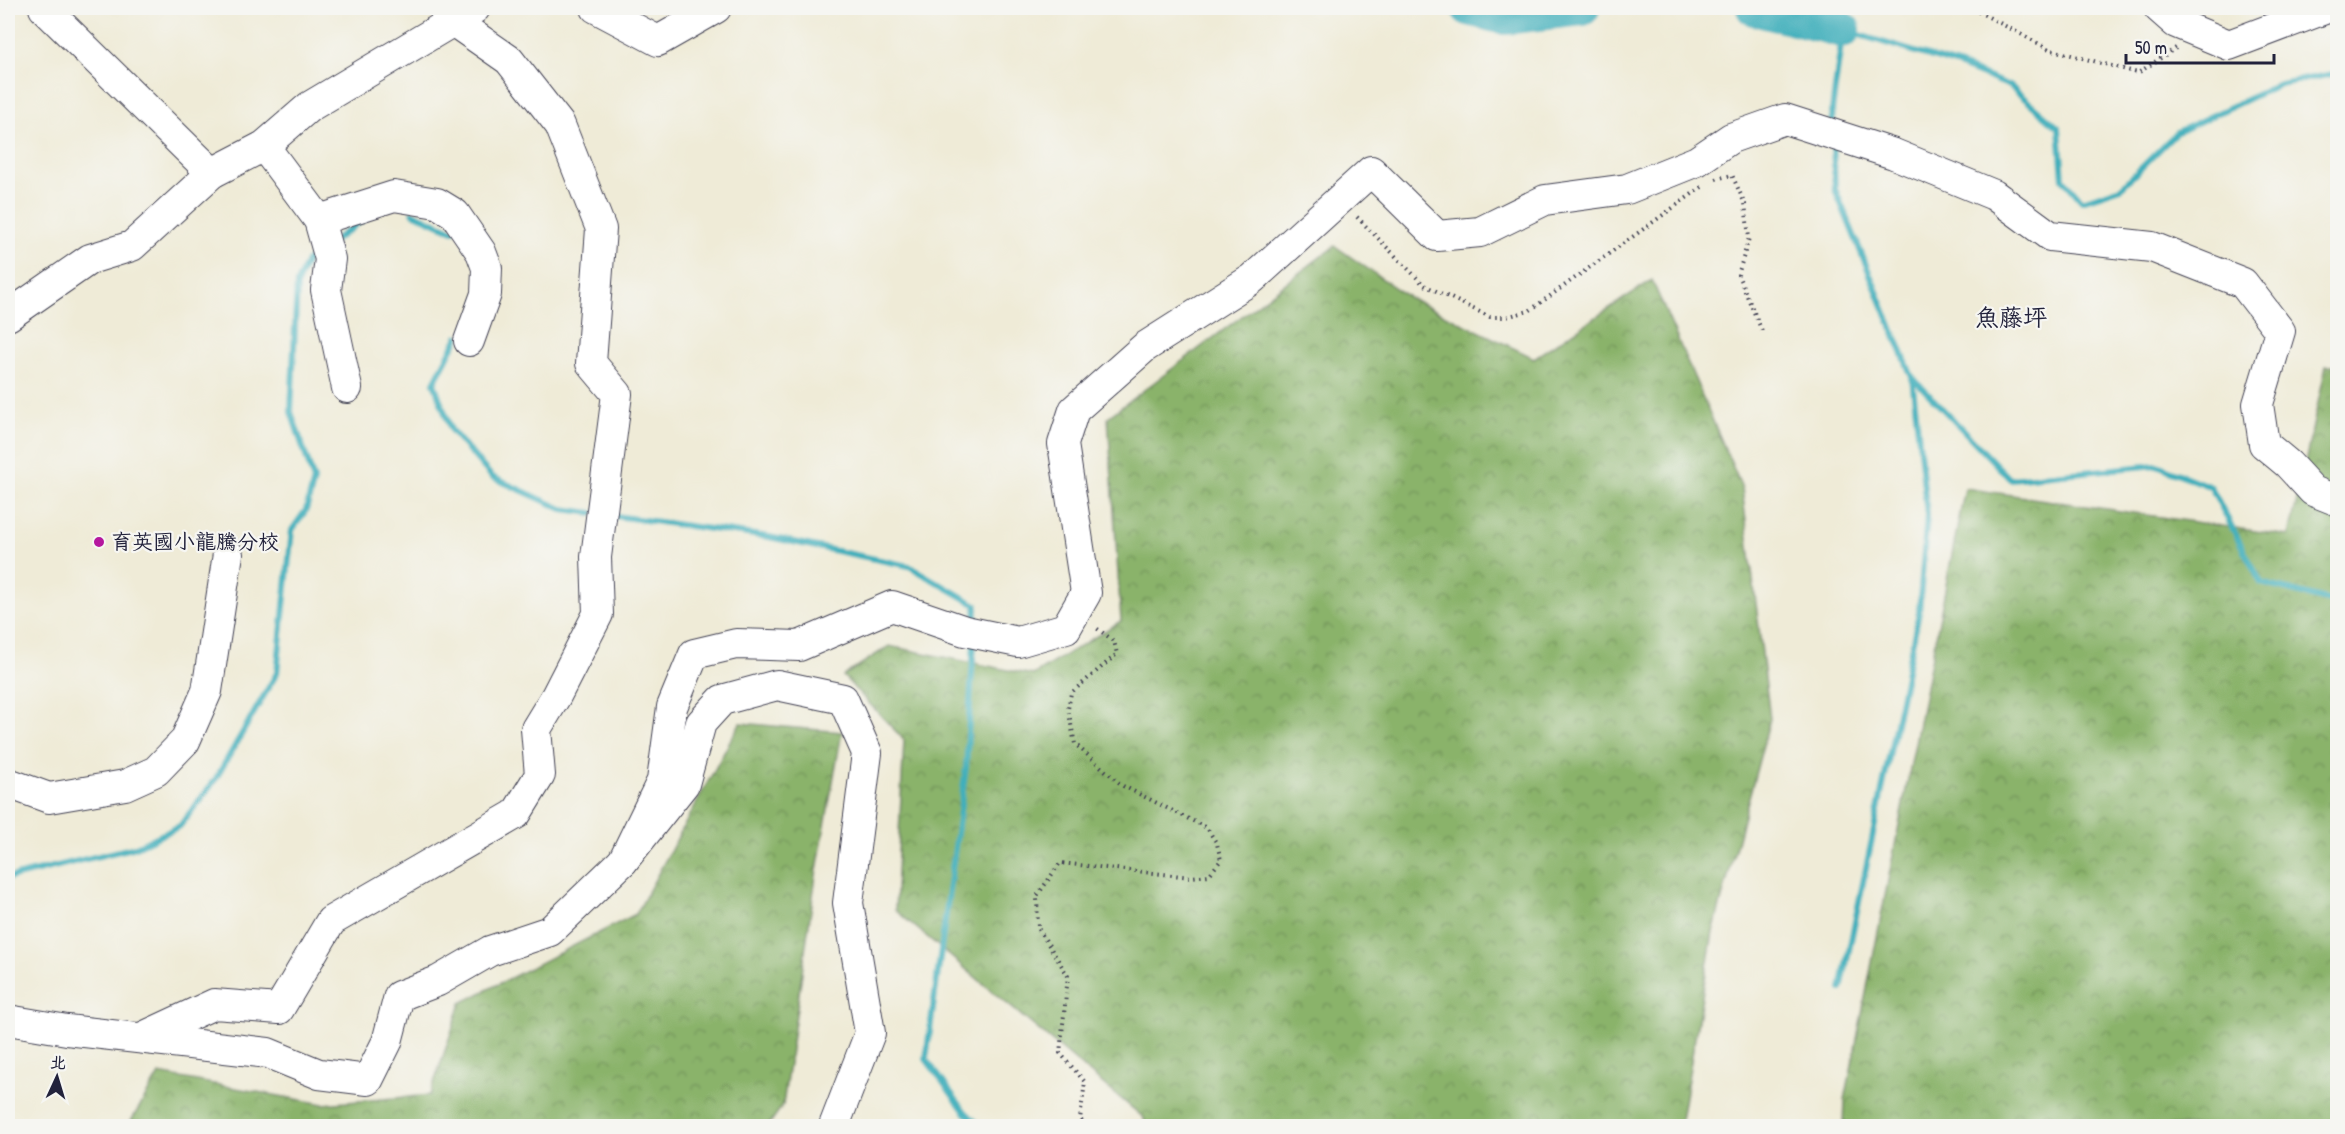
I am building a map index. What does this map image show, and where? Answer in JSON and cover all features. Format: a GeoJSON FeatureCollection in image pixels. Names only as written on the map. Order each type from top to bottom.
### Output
{"type":"FeatureCollection","features":[{"type":"Feature","properties":{"kind":"street"},"geometry":{"type":"LineString","coordinates":[[44,8],[212,173]]}},
{"type":"Feature","properties":{"kind":"street"},"geometry":{"type":"LineString","coordinates":[[596,8],[657,41],[716,8]]}},
{"type":"Feature","properties":{"kind":"street"},"geometry":{"type":"LineString","coordinates":[[2159,8],[2176,23],[2229,45],[2327,8]]}},
{"type":"Feature","properties":{"kind":"street"},"geometry":{"type":"LineString","coordinates":[[8,316],[90,259],[132,246],[212,173],[264,146],[309,107],[464,14],[509,60],[561,125],[601,229],[591,363],[617,394],[596,557],[598,615],[556,696],[536,729],[540,775],[516,814],[331,921],[279,1009],[214,1004],[143,1037]]}},
{"type":"Feature","properties":{"kind":"street"},"geometry":{"type":"LineString","coordinates":[[623,861],[662,781],[672,707],[694,654],[736,644],[800,646],[892,606],[965,631],[1018,642],[1066,628],[1086,593],[1063,444],[1074,410],[1145,347],[1251,279],[1371,171],[1437,236],[1480,232],[1545,200],[1627,189],[1697,161],[1731,138],[1785,119],[1894,154],[1994,195],[2050,236],[2152,247],[2243,283],[2280,331],[2258,405],[2264,444],[2288,464],[2313,491],[2337,501]]}},
{"type":"Feature","properties":{"kind":"street"},"geometry":{"type":"LineString","coordinates":[[264,146],[319,220],[330,260],[326,290],[347,388]]}},
{"type":"Feature","properties":{"kind":"street"},"geometry":{"type":"LineString","coordinates":[[319,220],[394,196],[437,203],[455,214],[481,252],[487,268],[486,294],[469,341]]}},
{"type":"Feature","properties":{"kind":"street"},"geometry":{"type":"LineString","coordinates":[[8,783],[49,798],[125,785],[156,771],[185,741],[207,691],[228,554]]}},
{"type":"Feature","properties":{"kind":"street"},"geometry":{"type":"LineString","coordinates":[[8,1020],[67,1030],[268,1053],[319,1074],[368,1080],[387,1042],[399,996],[438,981],[490,951],[550,931],[623,861],[684,784],[701,723],[722,700],[777,685],[843,699],[867,753],[848,903],[870,1033],[834,1126]]}},
{"type":"Feature","properties":{"kind":"path"},"geometry":{"type":"LineString","coordinates":[[1976,8],[1975,10],[2049,49],[2138,73],[2199,32]]}},
{"type":"Feature","properties":{"kind":"path"},"geometry":{"type":"LineString","coordinates":[[1712,180],[1731,175],[1745,204],[1749,238],[1738,275],[1762,331]]}},
{"type":"Feature","properties":{"kind":"path"},"geometry":{"type":"LineString","coordinates":[[1341,200],[1424,285],[1490,317],[1506,317],[1529,311],[1702,187]]}},
{"type":"Feature","properties":{"kind":"path"},"geometry":{"type":"LineString","coordinates":[[1074,615],[1114,641],[1117,654],[1071,693],[1068,709],[1075,744],[1123,786],[1207,828],[1217,844],[1221,860],[1209,875],[1191,877],[1060,863],[1037,896],[1038,928],[1068,976],[1060,1053],[1085,1082],[1080,1119],[1086,1126]]}},
{"type":"Feature","properties":{"kind":"green space"},"geometry":{"type":"Polygon","coordinates":[[[1335,246],[1410,298],[1534,358],[1652,280],[1742,488],[1770,719],[1713,932],[1680,1126],[1145,1126],[1144,1118],[895,910],[904,740],[843,676],[889,646],[1033,675],[1121,621],[1108,417],[1335,246]]]}},
{"type":"Feature","properties":{"kind":"green space"},"geometry":{"type":"Polygon","coordinates":[[[2326,366],[2337,366],[2337,1126],[1844,1126],[1845,1100],[1965,488],[2289,536],[2326,366]]]}},
{"type":"Feature","properties":{"kind":"green space"},"geometry":{"type":"Polygon","coordinates":[[[740,723],[842,732],[816,875],[783,1105],[768,1126],[128,1126],[159,1074],[323,1104],[430,1095],[461,1003],[636,914],[740,723]]]}},
{"type":"Feature","properties":{"kind":"waterway"},"geometry":{"type":"LineString","coordinates":[[1469,8],[1504,17],[1582,8]]}},
{"type":"Feature","properties":{"kind":"waterway"},"geometry":{"type":"LineString","coordinates":[[1754,8],[1843,30]]}},
{"type":"Feature","properties":{"kind":"waterway"},"geometry":{"type":"LineString","coordinates":[[1833,126],[1832,110],[1843,30],[1958,65],[2010,86],[2059,128],[2063,179],[2082,201],[2121,188],[2177,132],[2280,84],[2338,73]]}},
{"type":"Feature","properties":{"kind":"waterway"},"geometry":{"type":"LineString","coordinates":[[1833,142],[1835,189],[1912,377],[1927,515],[1919,612],[1841,989]]}},
{"type":"Feature","properties":{"kind":"waterway"},"geometry":{"type":"LineString","coordinates":[[413,213],[453,231]]}},
{"type":"Feature","properties":{"kind":"waterway"},"geometry":{"type":"LineString","coordinates":[[334,241],[362,220]]}},
{"type":"Feature","properties":{"kind":"waterway"},"geometry":{"type":"LineString","coordinates":[[8,878],[136,847],[180,826],[215,780],[277,673],[292,530],[306,510],[314,480],[291,412],[297,283],[307,261],[318,252]]}},
{"type":"Feature","properties":{"kind":"waterway"},"geometry":{"type":"LineString","coordinates":[[458,337],[434,383],[451,430],[492,477],[562,509],[592,513]]}},
{"type":"Feature","properties":{"kind":"waterway"},"geometry":{"type":"LineString","coordinates":[[1913,378],[2010,479],[2157,465],[2211,487],[2261,583],[2338,603]]}},
{"type":"Feature","properties":{"kind":"waterway"},"geometry":{"type":"LineString","coordinates":[[608,515],[769,537],[909,566],[976,605],[975,626]]}},
{"type":"Feature","properties":{"kind":"waterway"},"geometry":{"type":"LineString","coordinates":[[974,642],[966,767],[926,1059],[965,1112],[980,1126]]}},
{"type":"Feature","properties":{"kind":"place","name":"育英國小龍騰分校"},"geometry":{"type":"Point","coordinates":[99,542]}},
{"type":"Feature","properties":{"kind":"district","name":"魚藤坪"},"geometry":{"type":"Point","coordinates":[2011,318]}}]}
